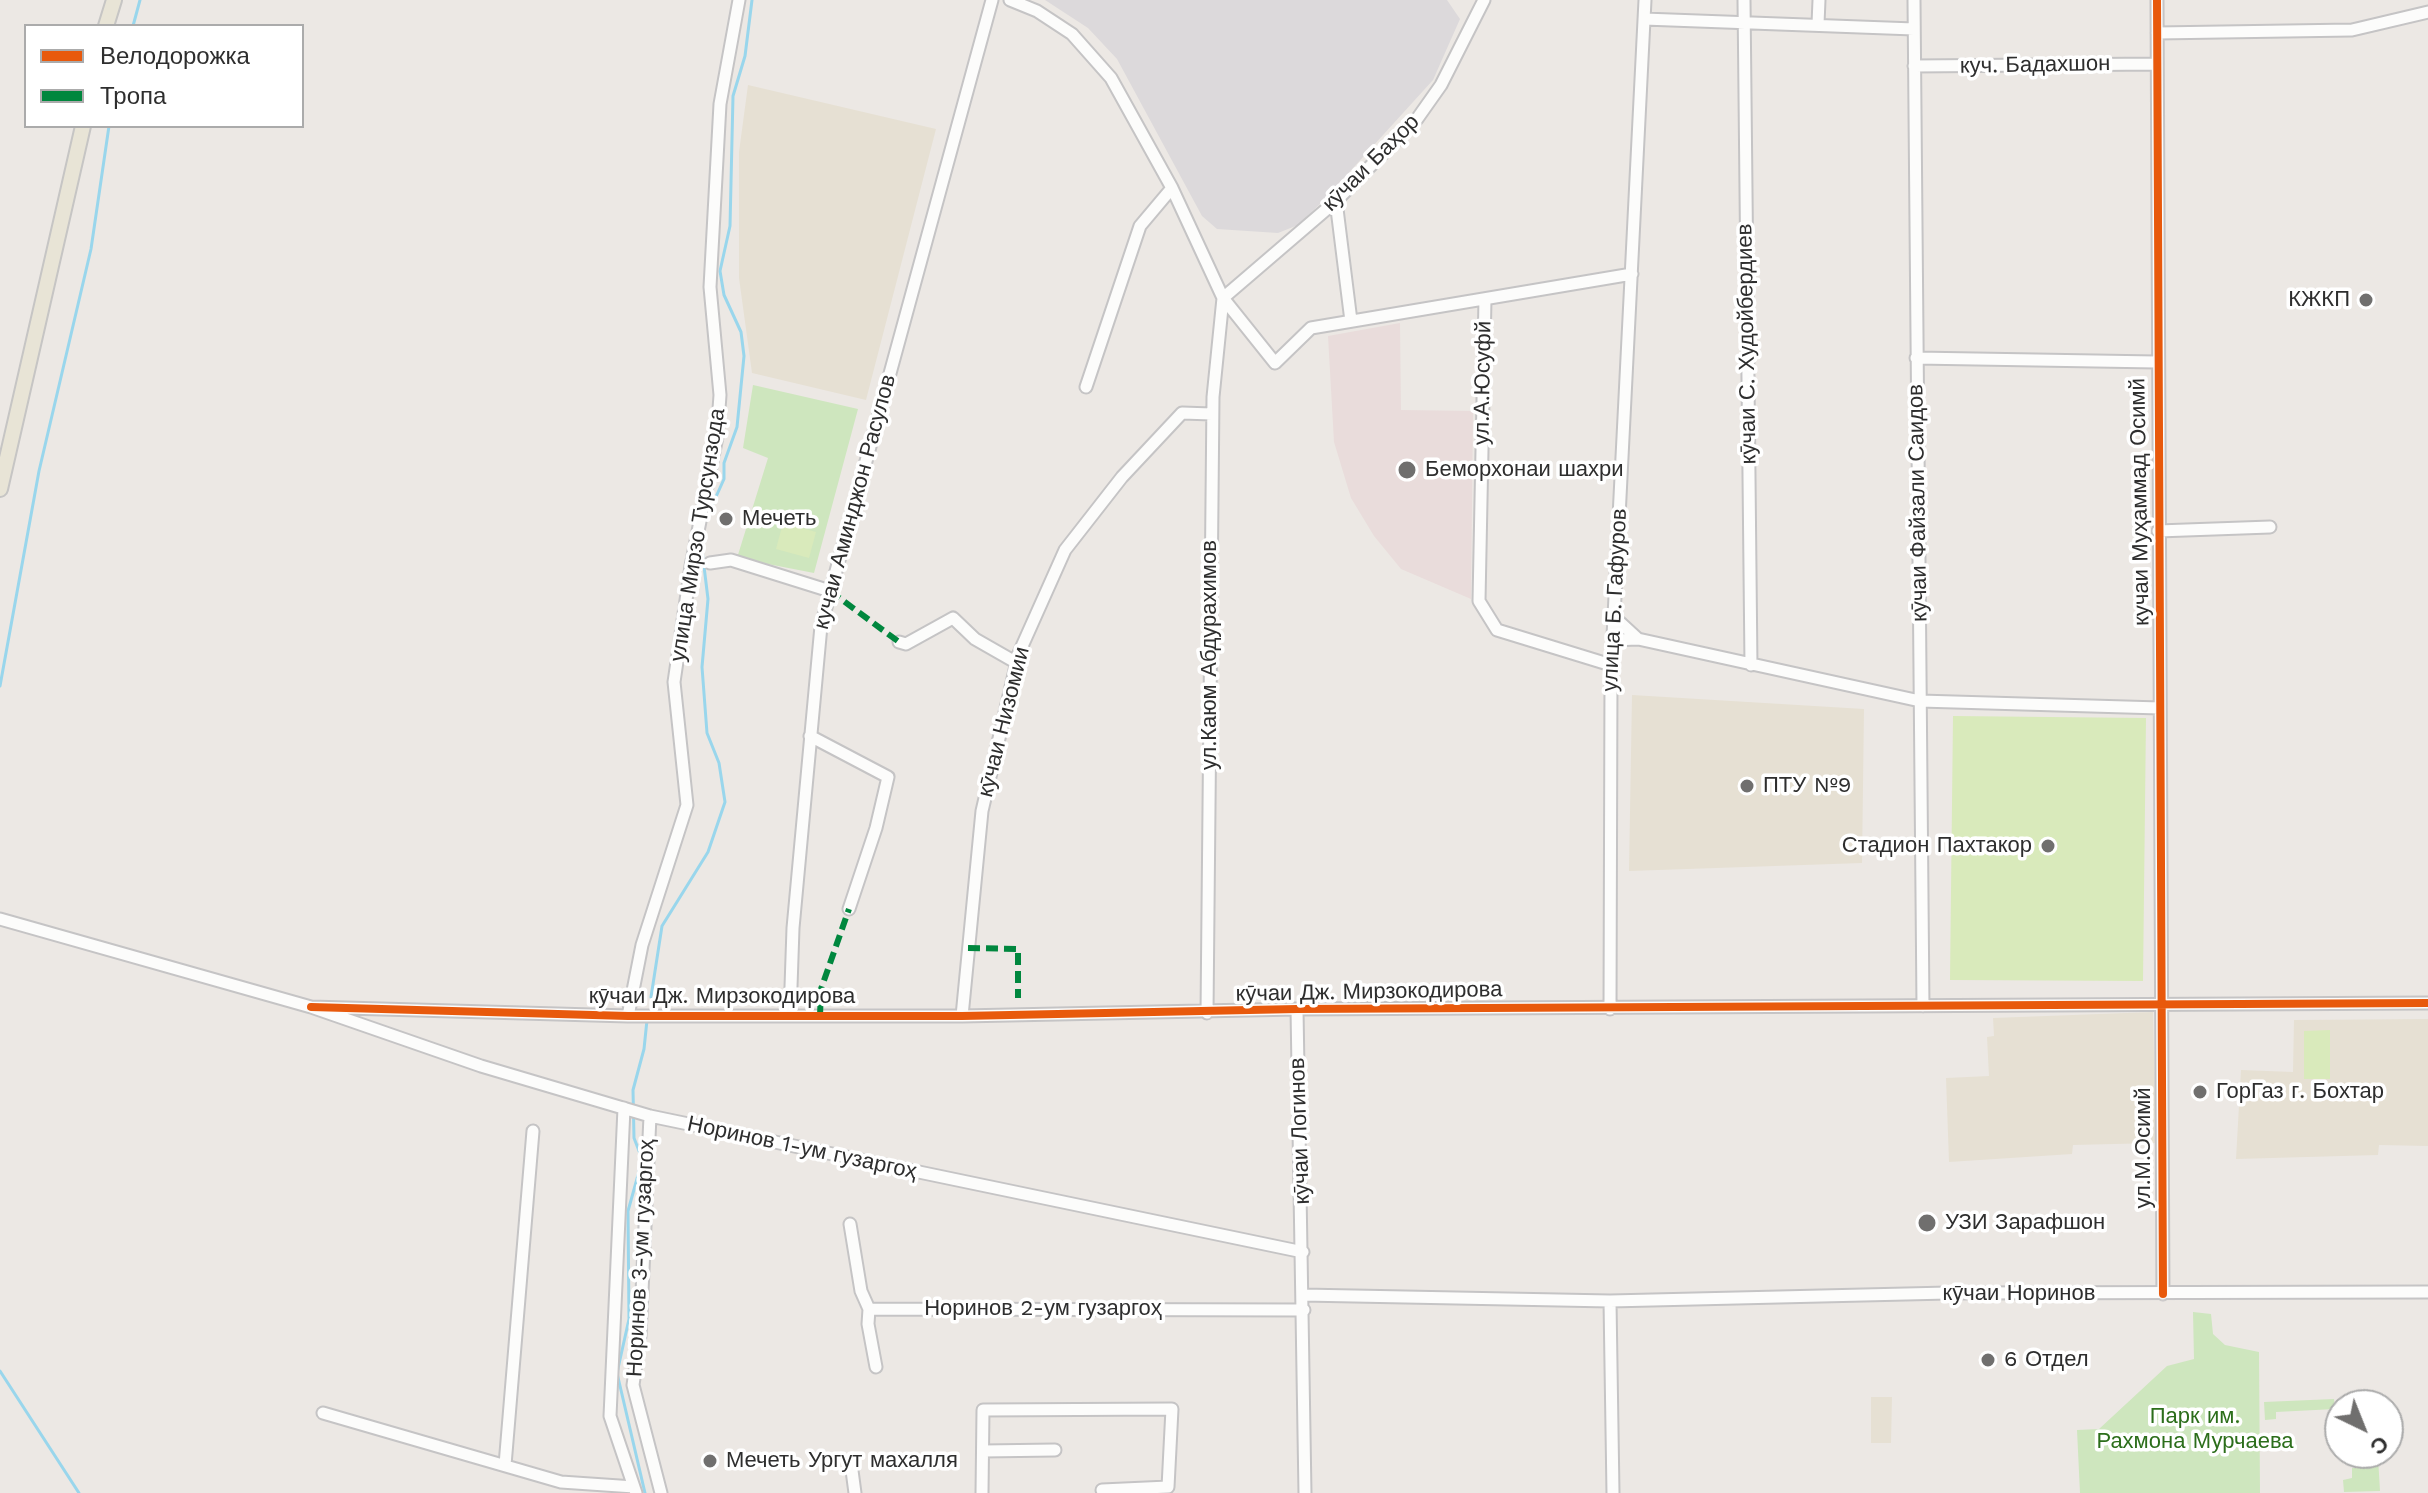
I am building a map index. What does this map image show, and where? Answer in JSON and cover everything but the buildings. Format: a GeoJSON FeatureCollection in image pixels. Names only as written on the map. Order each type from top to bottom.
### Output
{"type":"FeatureCollection","features":[{"type":"Feature","properties":{"kind":"main road"},"geometry":{"type":"LineString","coordinates":[[107,24],[114,0]]}},
{"type":"Feature","properties":{"kind":"main road"},"geometry":{"type":"LineString","coordinates":[[0,489],[83,128]]}},
{"type":"Feature","properties":{"kind":"street","name":"улица Мирзо Турсунзода"},"geometry":{"type":"LineString","coordinates":[[628,1016],[642,945],[687,805],[674,682],[691,566],[717,437],[720,395],[710,287],[720,104],[739,0]]}},
{"type":"Feature","properties":{"kind":"street","name":"кучаи Аминджон Расулов"},"geometry":{"type":"LineString","coordinates":[[790,1016],[817,645],[992,0]]}},
{"type":"Feature","properties":{"kind":"street"},"geometry":{"type":"LineString","coordinates":[[1010,0],[1037,11],[1072,34],[1111,78],[1172,188],[1223,298]]}},
{"type":"Feature","properties":{"kind":"street","name":"кӯчаи Баҳор"},"geometry":{"type":"LineString","coordinates":[[1223,298],[1336,201],[1417,119],[1441,85],[1484,0]]}},
{"type":"Feature","properties":{"kind":"street","name":"улица Б. Гафуров"},"geometry":{"type":"LineString","coordinates":[[1610,1009],[1611,665],[1645,0]]}},
{"type":"Feature","properties":{"kind":"street","name":"кӯчаи С. Худойбердиев"},"geometry":{"type":"LineString","coordinates":[[1744,0],[1751,665]]}},
{"type":"Feature","properties":{"kind":"street"},"geometry":{"type":"LineString","coordinates":[[1818,24],[1819,0]]}},
{"type":"Feature","properties":{"kind":"street","name":"кӯчаи Файзали Саидов"},"geometry":{"type":"LineString","coordinates":[[1914,0],[1923,1006]]}},
{"type":"Feature","properties":{"kind":"street","name":"кучаи Муҳаммад Осимй"},"geometry":{"type":"LineString","coordinates":[[2157,0],[2156,362],[2162,1003]]}},
{"type":"Feature","properties":{"kind":"street"},"geometry":{"type":"LineString","coordinates":[[2157,33],[2352,30],[2428,12]]}},
{"type":"Feature","properties":{"kind":"street"},"geometry":{"type":"LineString","coordinates":[[1644,19],[1914,29]]}},
{"type":"Feature","properties":{"kind":"street","name":"куч. Бадахшон"},"geometry":{"type":"LineString","coordinates":[[1914,66],[2157,64]]}},
{"type":"Feature","properties":{"kind":"street"},"geometry":{"type":"LineString","coordinates":[[1086,387],[1140,226],[1172,188]]}},
{"type":"Feature","properties":{"kind":"street"},"geometry":{"type":"LineString","coordinates":[[1336,201],[1351,321]]}},
{"type":"Feature","properties":{"kind":"street","name":"ул.А.Юсуфй"},"geometry":{"type":"LineString","coordinates":[[1223,298],[1275,363],[1311,328],[1632,274]]}},
{"type":"Feature","properties":{"kind":"street","name":"ул.Каюм Абдурахимов"},"geometry":{"type":"LineString","coordinates":[[1207,1013],[1212,414],[1223,298]]}},
{"type":"Feature","properties":{"kind":"street","name":"ул.А.Юсуфй"},"geometry":{"type":"LineString","coordinates":[[1485,299],[1479,601],[1497,630],[1611,665]]}},
{"type":"Feature","properties":{"kind":"street"},"geometry":{"type":"LineString","coordinates":[[1916,358],[2156,362]]}},
{"type":"Feature","properties":{"kind":"street","name":"кӯчаи Низомии"},"geometry":{"type":"LineString","coordinates":[[962,1016],[982,811],[1017,663],[1065,550],[1122,477],[1182,413],[1212,414]]}},
{"type":"Feature","properties":{"kind":"street"},"geometry":{"type":"LineString","coordinates":[[2158,531],[2270,527]]}},
{"type":"Feature","properties":{"kind":"street"},"geometry":{"type":"LineString","coordinates":[[710,563],[731,560],[830,591]]}},
{"type":"Feature","properties":{"kind":"street"},"geometry":{"type":"LineString","coordinates":[[1613,616],[1638,639]]}},
{"type":"Feature","properties":{"kind":"street"},"geometry":{"type":"LineString","coordinates":[[899,642],[906,644],[953,618],[975,639],[1017,663]]}},
{"type":"Feature","properties":{"kind":"street"},"geometry":{"type":"LineString","coordinates":[[1613,640],[1638,639],[1920,701],[2160,708]]}},
{"type":"Feature","properties":{"kind":"street"},"geometry":{"type":"LineString","coordinates":[[810,736],[888,777],[876,828],[849,909]]}},
{"type":"Feature","properties":{"kind":"street"},"geometry":{"type":"LineString","coordinates":[[0,919],[311,1007]]}},
{"type":"Feature","properties":{"kind":"street","name":"ул.М.Осимй"},"geometry":{"type":"LineString","coordinates":[[2162,1003],[2163,1294]]}},
{"type":"Feature","properties":{"kind":"street","name":"кӯчаи Дж. Мирзокодирова"},"geometry":{"type":"LineString","coordinates":[[311,1007],[628,1016],[962,1016],[1297,1009],[2428,1003]]}},
{"type":"Feature","properties":{"kind":"street","name":"Норинов 1-ум гузаргоҳ"},"geometry":{"type":"LineString","coordinates":[[311,1007],[481,1066],[645,1114],[1303,1252]]}},
{"type":"Feature","properties":{"kind":"street","name":"кӯчаи Логинов"},"geometry":{"type":"LineString","coordinates":[[1297,1009],[1303,1295]]}},
{"type":"Feature","properties":{"kind":"street"},"geometry":{"type":"LineString","coordinates":[[323,1413],[561,1482],[635,1490],[610,1416],[625,1108]]}},
{"type":"Feature","properties":{"kind":"street","name":"Норинов 3-ум гузаргоҳ"},"geometry":{"type":"LineString","coordinates":[[645,1114],[640,1336],[633,1385],[641,1426],[661,1493]]}},
{"type":"Feature","properties":{"kind":"street"},"geometry":{"type":"LineString","coordinates":[[505,1465],[533,1131]]}},
{"type":"Feature","properties":{"kind":"street"},"geometry":{"type":"LineString","coordinates":[[850,1224],[861,1291],[869,1309],[868,1324],[876,1367]]}},
{"type":"Feature","properties":{"kind":"street","name":"кӯчаи Норинов"},"geometry":{"type":"LineString","coordinates":[[1303,1295],[1610,1301],[1948,1293],[2428,1292]]}},
{"type":"Feature","properties":{"kind":"street"},"geometry":{"type":"LineString","coordinates":[[1303,1295],[1305,1493]]}},
{"type":"Feature","properties":{"kind":"street"},"geometry":{"type":"LineString","coordinates":[[1610,1301],[1613,1493]]}},
{"type":"Feature","properties":{"kind":"street","name":"Норинов 2-ум гузаргоҳ"},"geometry":{"type":"LineString","coordinates":[[869,1309],[1304,1310]]}},
{"type":"Feature","properties":{"kind":"street"},"geometry":{"type":"LineString","coordinates":[[982,1493],[983,1410],[1172,1409],[1168,1487],[1102,1490]]}},
{"type":"Feature","properties":{"kind":"street"},"geometry":{"type":"LineString","coordinates":[[983,1451],[1055,1450]]}},
{"type":"Feature","properties":{"kind":"street"},"geometry":{"type":"LineString","coordinates":[[851,1463],[855,1493]]}},
{"type":"Feature","properties":{"kind":"shaded area"},"geometry":{"type":"Polygon","coordinates":[[[1045,0],[1447,0],[1460,19],[1433,80],[1324,200],[1298,225],[1278,233],[1217,229],[1202,216],[1117,59],[1088,28],[1045,0]]]}},
{"type":"Feature","properties":{"kind":"shaded area"},"geometry":{"type":"Polygon","coordinates":[[[748,85],[936,129],[866,400],[752,373],[739,278],[739,152],[748,85]]]}},
{"type":"Feature","properties":{"kind":"shaded area","name":"Беморхонаи шахри"},"geometry":{"type":"Polygon","coordinates":[[[1400,323],[1401,410],[1473,411],[1471,599],[1401,569],[1374,536],[1351,498],[1334,442],[1328,336],[1400,323]]]}},
{"type":"Feature","properties":{"kind":"shaded area","name":"ПТУ №9"},"geometry":{"type":"Polygon","coordinates":[[[1632,695],[1864,709],[1862,863],[1629,871],[1632,695]]]}},
{"type":"Feature","properties":{"kind":"shaded area"},"geometry":{"type":"Polygon","coordinates":[[[2153,1012],[2156,1143],[2073,1145],[2072,1154],[1949,1162],[1946,1078],[1989,1076],[1987,1037],[1994,1036],[1993,1018],[2153,1012]]]}},
{"type":"Feature","properties":{"kind":"shaded area"},"geometry":{"type":"Polygon","coordinates":[[[2428,1019],[2428,1146],[2379,1145],[2378,1155],[2236,1159],[2241,1070],[2293,1072],[2294,1020],[2428,1019]]]}},
{"type":"Feature","properties":{"kind":"shaded area"},"geometry":{"type":"Polygon","coordinates":[[[1871,1397],[1892,1397],[1891,1443],[1871,1443],[1871,1397]]]}},
{"type":"Feature","properties":{"kind":"green space"},"geometry":{"type":"Polygon","coordinates":[[[753,385],[858,409],[814,573],[737,558],[768,458],[743,448],[753,385]]]}},
{"type":"Feature","properties":{"kind":"green space"},"geometry":{"type":"Polygon","coordinates":[[[783,523],[816,532],[809,558],[776,549],[783,523]]]}},
{"type":"Feature","properties":{"kind":"green space"},"geometry":{"type":"Polygon","coordinates":[[[1953,716],[2146,718],[2143,981],[1950,980],[1953,716]]]}},
{"type":"Feature","properties":{"kind":"green space"},"geometry":{"type":"Polygon","coordinates":[[[2330,1030],[2330,1079],[2304,1079],[2304,1031],[2330,1030]]]}},
{"type":"Feature","properties":{"kind":"green space","name":"Парк им. Рахмона Мурчаева"},"geometry":{"type":"Polygon","coordinates":[[[2193,1312],[2211,1314],[2213,1334],[2225,1345],[2259,1352],[2260,1493],[2080,1493],[2077,1430],[2099,1429],[2167,1366],[2194,1359],[2193,1312]]]}},
{"type":"Feature","properties":{"kind":"green space"},"geometry":{"type":"Polygon","coordinates":[[[2324,1399],[2324,1410],[2276,1412],[2276,1419],[2265,1420],[2264,1402],[2324,1399]]]}},
{"type":"Feature","properties":{"kind":"green space"},"geometry":{"type":"Polygon","coordinates":[[[2352,1469],[2379,1469],[2380,1491],[2344,1492],[2343,1480],[2352,1478],[2352,1469]]]}},
{"type":"Feature","properties":{"kind":"waterway"},"geometry":{"type":"LineString","coordinates":[[134,24],[140,0]]}},
{"type":"Feature","properties":{"kind":"waterway"},"geometry":{"type":"LineString","coordinates":[[706,519],[724,479],[724,463],[737,427],[744,356],[741,332],[724,295],[720,271],[730,226],[733,96],[745,56],[752,0]]}},
{"type":"Feature","properties":{"kind":"waterway"},"geometry":{"type":"LineString","coordinates":[[0,686],[39,471],[91,249],[109,128]]}},
{"type":"Feature","properties":{"kind":"waterway"},"geometry":{"type":"LineString","coordinates":[[651,997],[662,926],[708,852],[725,802],[719,763],[707,733],[702,667],[708,599],[701,542]]}},
{"type":"Feature","properties":{"kind":"waterway"},"geometry":{"type":"LineString","coordinates":[[645,1493],[617,1373],[629,1319],[628,1211],[641,1156],[634,1138],[633,1090],[644,1049],[647,1020]]}},
{"type":"Feature","properties":{"kind":"waterway"},"geometry":{"type":"LineString","coordinates":[[0,1371],[79,1493]]}},
{"type":"Feature","properties":{"kind":"marked path"},"geometry":{"type":"LineString","coordinates":[[830,591],[899,642]]}},
{"type":"Feature","properties":{"kind":"marked path"},"geometry":{"type":"LineString","coordinates":[[820,1016],[821,989],[849,909]]}},
{"type":"Feature","properties":{"kind":"marked path"},"geometry":{"type":"LineString","coordinates":[[968,948],[1018,949],[1018,998]]}},
{"type":"Feature","properties":{"kind":"cycle path"},"geometry":{"type":"LineString","coordinates":[[2157,0],[2163,1294]]}},
{"type":"Feature","properties":{"kind":"cycle path"},"geometry":{"type":"LineString","coordinates":[[311,1007],[628,1016],[962,1016],[1297,1009],[2428,1003]]}},
{"type":"Feature","properties":{"kind":"place","name":"КЖКП"},"geometry":{"type":"Point","coordinates":[2366,300]}},
{"type":"Feature","properties":{"kind":"place","name":"Беморхонаи шахри"},"geometry":{"type":"Point","coordinates":[1407,470]}},
{"type":"Feature","properties":{"kind":"place","name":"Мечеть"},"geometry":{"type":"Point","coordinates":[726,519]}},
{"type":"Feature","properties":{"kind":"place","name":"ПТУ №9"},"geometry":{"type":"Point","coordinates":[1747,786]}},
{"type":"Feature","properties":{"kind":"place","name":"Стадион Пахтакор"},"geometry":{"type":"Point","coordinates":[2048,846]}},
{"type":"Feature","properties":{"kind":"place","name":"ГорГаз г. Бохтар"},"geometry":{"type":"Point","coordinates":[2200,1092]}},
{"type":"Feature","properties":{"kind":"place","name":"УЗИ Зарафшон"},"geometry":{"type":"Point","coordinates":[1927,1223]}},
{"type":"Feature","properties":{"kind":"place","name":"6 Отдел"},"geometry":{"type":"Point","coordinates":[1988,1360]}},
{"type":"Feature","properties":{"kind":"place","name":"Мечеть Ургут махалля"},"geometry":{"type":"Point","coordinates":[710,1461]}}]}
